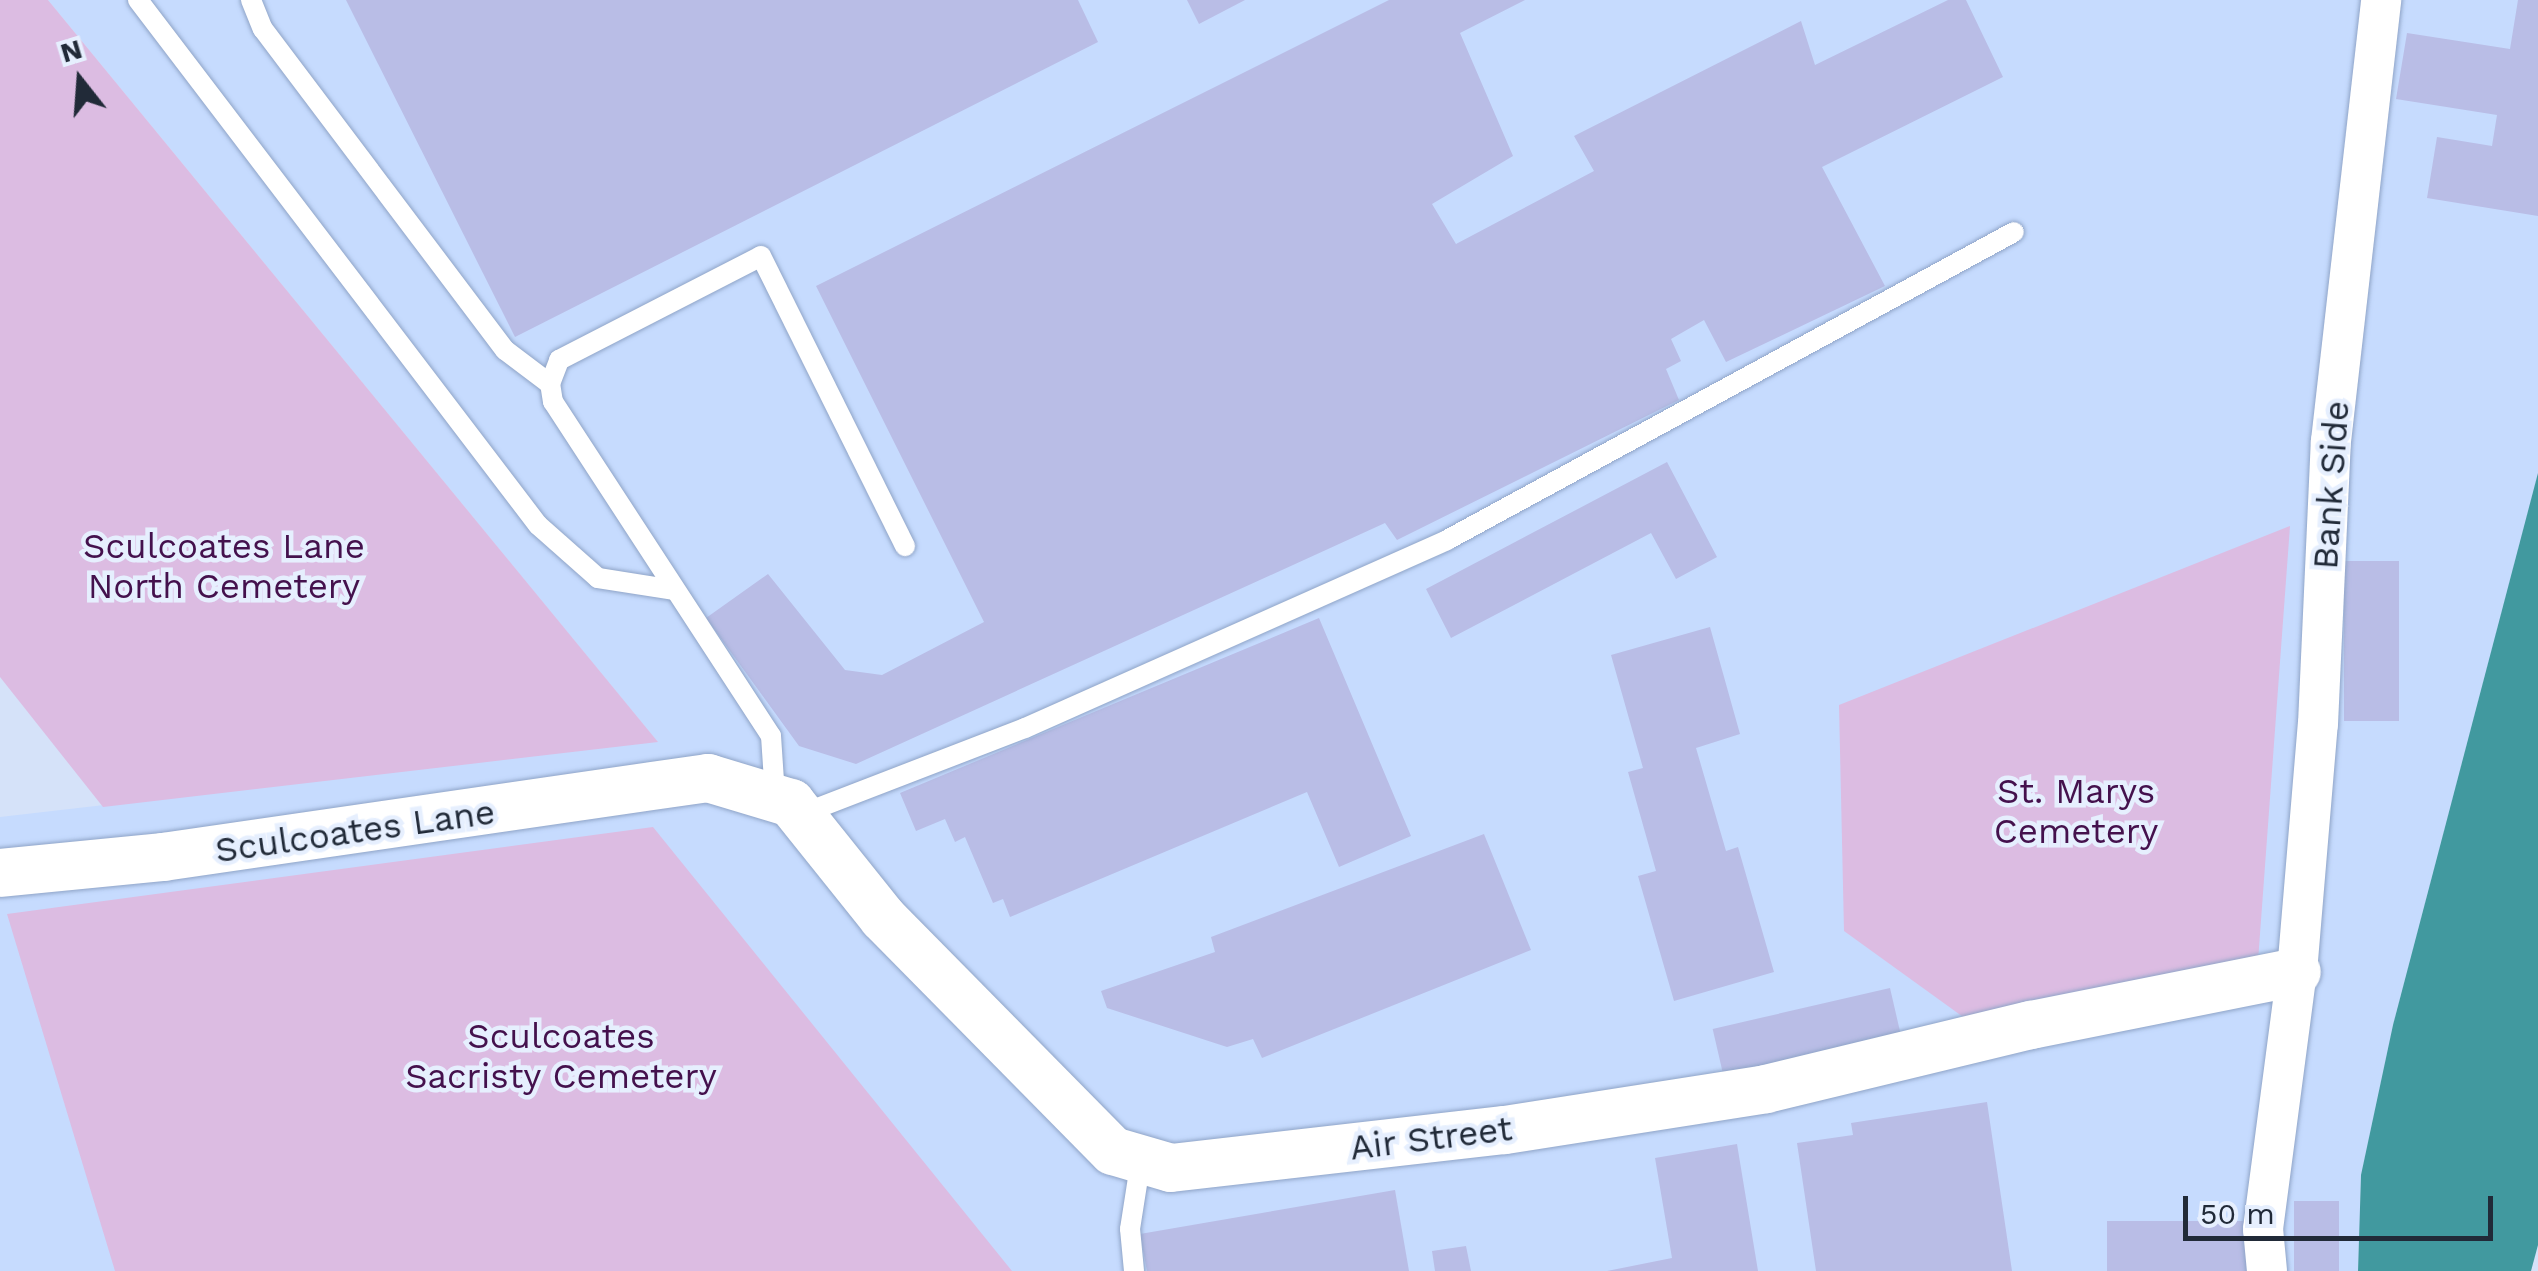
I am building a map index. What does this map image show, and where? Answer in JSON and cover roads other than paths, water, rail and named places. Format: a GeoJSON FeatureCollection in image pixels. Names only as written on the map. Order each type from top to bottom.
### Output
{"type":"FeatureCollection","features":[{"type":"Feature","properties":{"kind":"street","name":"Bank Side"},"geometry":{"type":"LineString","coordinates":[[2266,1271],[2263,1229],[2297,972],[2318,724],[2331,441],[2381,0]]}},
{"type":"Feature","properties":{"kind":"street","name":"Sculcoates Lane"},"geometry":{"type":"LineString","coordinates":[[0,873],[202,852],[708,778],[788,806]]}},
{"type":"Feature","properties":{"kind":"street","name":"Air Street"},"geometry":{"type":"LineString","coordinates":[[788,806],[883,918],[1113,1151],[1171,1168],[1504,1130],[1747,1092],[2297,972]]}},
{"type":"Feature","properties":{"kind":"lane"},"geometry":{"type":"LineString","coordinates":[[138,0],[538,524],[598,578],[676,590]]}},
{"type":"Feature","properties":{"kind":"lane"},"geometry":{"type":"LineString","coordinates":[[251,0],[263,28],[505,350],[550,384]]}},
{"type":"Feature","properties":{"kind":"lane"},"geometry":{"type":"LineString","coordinates":[[905,546],[760,256],[560,360],[550,384],[553,402],[771,736],[788,806],[1025,728],[1447,540],[2014,232]]}},
{"type":"Feature","properties":{"kind":"lane"},"geometry":{"type":"LineString","coordinates":[[1134,1271],[1130,1230],[1142,1159]]}},
{"type":"Feature","properties":{"kind":"park label","name":"Sculcoates Lane North Cemetery"},"geometry":{"type":"Point","coordinates":[224,566]}},
{"type":"Feature","properties":{"kind":"park label","name":"St. Marys Cemetery"},"geometry":{"type":"Point","coordinates":[2076,811]}},
{"type":"Feature","properties":{"kind":"park label","name":"Sculcoates Sacristy Cemetery"},"geometry":{"type":"Point","coordinates":[561,1056]}}]}
